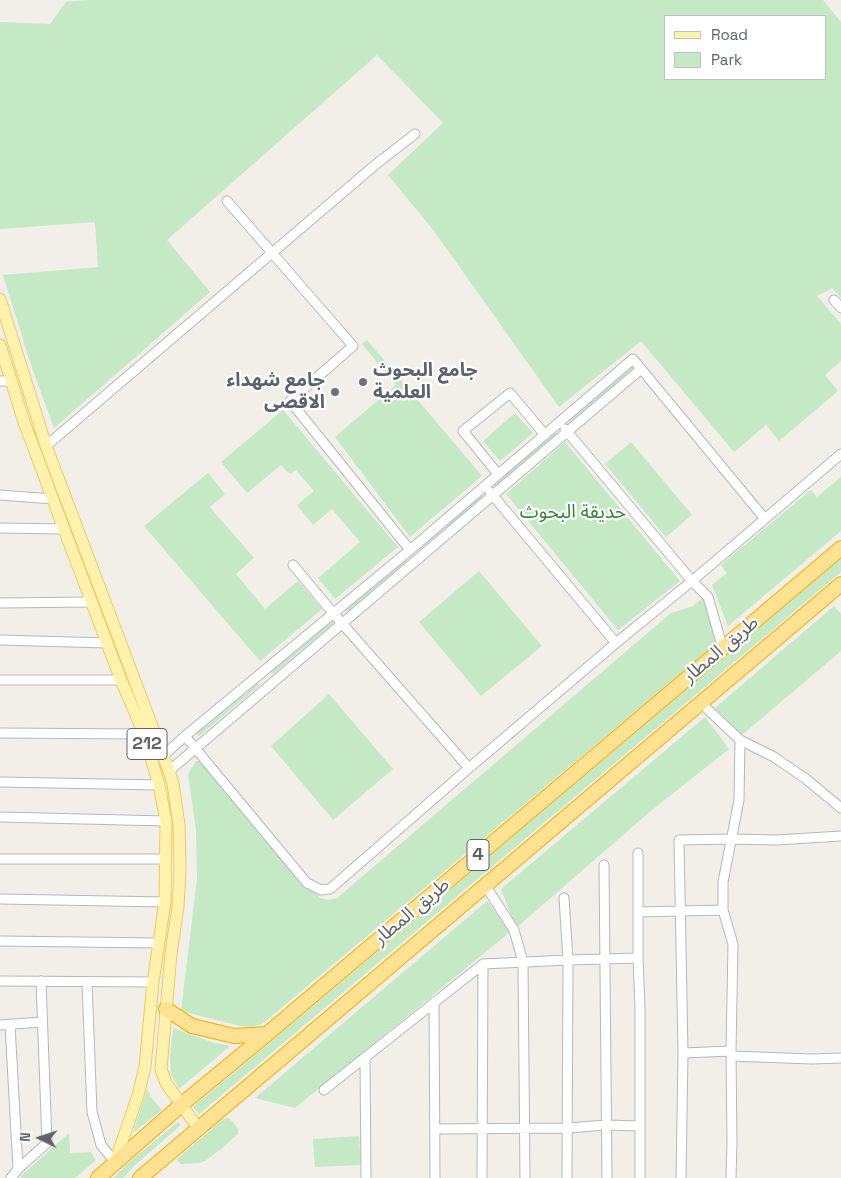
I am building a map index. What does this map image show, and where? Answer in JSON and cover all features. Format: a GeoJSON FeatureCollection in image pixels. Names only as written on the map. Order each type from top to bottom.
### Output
{"type":"FeatureCollection","features":[{"type":"Feature","properties":{"kind":"highway","name":"طريق المطار"},"geometry":{"type":"LineString","coordinates":[[98,1178],[181,1105],[841,548]]}},
{"type":"Feature","properties":{"kind":"highway","name":"طريق المطار"},"geometry":{"type":"LineString","coordinates":[[140,1178],[701,703],[839,590]]}},
{"type":"Feature","properties":{"kind":"highway"},"geometry":{"type":"LineString","coordinates":[[166,1010],[192,1026],[234,1036],[267,1034]]}},
{"type":"Feature","properties":{"kind":"main road","name":"212"},"geometry":{"type":"LineString","coordinates":[[0,299],[46,446],[173,784],[179,825],[180,869],[178,908],[171,953],[161,1069]]}},
{"type":"Feature","properties":{"kind":"main road","name":"212"},"geometry":{"type":"LineString","coordinates":[[0,345],[5,381],[24,422],[91,602],[144,734],[159,785],[166,821],[165,902],[153,982],[144,1067],[138,1095],[115,1162]]}},
{"type":"Feature","properties":{"kind":"main road"},"geometry":{"type":"LineString","coordinates":[[144,1067],[161,1069],[166,1083],[198,1128]]}},
{"type":"Feature","properties":{"kind":"main road"},"geometry":{"type":"LineString","coordinates":[[150,1178],[156,1164]]}},
{"type":"Feature","properties":{"kind":"street"},"geometry":{"type":"LineString","coordinates":[[46,446],[375,165],[415,134]]}},
{"type":"Feature","properties":{"kind":"street"},"geometry":{"type":"LineString","coordinates":[[227,201],[353,346],[290,401],[410,550]]}},
{"type":"Feature","properties":{"kind":"street"},"geometry":{"type":"LineString","coordinates":[[834,300],[841,308]]}},
{"type":"Feature","properties":{"kind":"street"},"geometry":{"type":"LineString","coordinates":[[163,756],[410,550],[633,359],[765,519]]}},
{"type":"Feature","properties":{"kind":"street"},"geometry":{"type":"LineString","coordinates":[[169,771],[642,369]]}},
{"type":"Feature","properties":{"kind":"street"},"geometry":{"type":"LineString","coordinates":[[498,474],[463,431],[510,393],[544,435]]}},
{"type":"Feature","properties":{"kind":"street"},"geometry":{"type":"LineString","coordinates":[[560,422],[692,581],[708,597],[722,648]]}},
{"type":"Feature","properties":{"kind":"street"},"geometry":{"type":"LineString","coordinates":[[185,736],[307,883],[321,890],[330,889],[469,768],[841,454]]}},
{"type":"Feature","properties":{"kind":"street"},"geometry":{"type":"LineString","coordinates":[[484,486],[616,643]]}},
{"type":"Feature","properties":{"kind":"street"},"geometry":{"type":"LineString","coordinates":[[0,495],[53,500]]}},
{"type":"Feature","properties":{"kind":"street"},"geometry":{"type":"LineString","coordinates":[[0,528],[64,529]]}},
{"type":"Feature","properties":{"kind":"street"},"geometry":{"type":"LineString","coordinates":[[293,565],[469,768]]}},
{"type":"Feature","properties":{"kind":"street"},"geometry":{"type":"LineString","coordinates":[[0,603],[91,602]]}},
{"type":"Feature","properties":{"kind":"street"},"geometry":{"type":"LineString","coordinates":[[0,640],[107,643]]}},
{"type":"Feature","properties":{"kind":"street"},"geometry":{"type":"LineString","coordinates":[[0,680],[121,680]]}},
{"type":"Feature","properties":{"kind":"street"},"geometry":{"type":"LineString","coordinates":[[701,703],[740,740],[774,757],[806,779],[841,808]]}},
{"type":"Feature","properties":{"kind":"street"},"geometry":{"type":"LineString","coordinates":[[0,733],[144,734]]}},
{"type":"Feature","properties":{"kind":"street"},"geometry":{"type":"LineString","coordinates":[[731,1178],[732,944],[723,910],[723,882],[739,800],[740,740]]}},
{"type":"Feature","properties":{"kind":"street"},"geometry":{"type":"LineString","coordinates":[[0,782],[159,785]]}},
{"type":"Feature","properties":{"kind":"street"},"geometry":{"type":"LineString","coordinates":[[0,817],[166,821]]}},
{"type":"Feature","properties":{"kind":"street"},"geometry":{"type":"LineString","coordinates":[[681,1178],[683,1053],[679,840],[777,840],[841,836]]}},
{"type":"Feature","properties":{"kind":"street"},"geometry":{"type":"LineString","coordinates":[[638,853],[640,1178]]}},
{"type":"Feature","properties":{"kind":"street"},"geometry":{"type":"LineString","coordinates":[[0,859],[166,859]]}},
{"type":"Feature","properties":{"kind":"street"},"geometry":{"type":"LineString","coordinates":[[604,865],[606,1178]]}},
{"type":"Feature","properties":{"kind":"street"},"geometry":{"type":"LineString","coordinates":[[485,885],[514,930],[523,962],[525,1178]]}},
{"type":"Feature","properties":{"kind":"street"},"geometry":{"type":"LineString","coordinates":[[564,898],[568,960],[568,1178]]}},
{"type":"Feature","properties":{"kind":"street"},"geometry":{"type":"LineString","coordinates":[[0,899],[165,902]]}},
{"type":"Feature","properties":{"kind":"street"},"geometry":{"type":"LineString","coordinates":[[638,912],[723,910]]}},
{"type":"Feature","properties":{"kind":"street"},"geometry":{"type":"LineString","coordinates":[[0,941],[159,942]]}},
{"type":"Feature","properties":{"kind":"street"},"geometry":{"type":"LineString","coordinates":[[324,1090],[483,964],[638,958]]}},
{"type":"Feature","properties":{"kind":"street"},"geometry":{"type":"LineString","coordinates":[[482,1178],[483,964]]}},
{"type":"Feature","properties":{"kind":"street"},"geometry":{"type":"LineString","coordinates":[[0,981],[153,982]]}},
{"type":"Feature","properties":{"kind":"street"},"geometry":{"type":"LineString","coordinates":[[11,1178],[18,1169],[48,1142],[41,981]]}},
{"type":"Feature","properties":{"kind":"street"},"geometry":{"type":"LineString","coordinates":[[87,982],[92,1112],[101,1145],[115,1162]]}},
{"type":"Feature","properties":{"kind":"street"},"geometry":{"type":"LineString","coordinates":[[434,1002],[435,1178]]}},
{"type":"Feature","properties":{"kind":"street"},"geometry":{"type":"LineString","coordinates":[[18,1169],[5,1025],[42,1022]]}},
{"type":"Feature","properties":{"kind":"street"},"geometry":{"type":"LineString","coordinates":[[683,1053],[812,1059],[841,1058]]}},
{"type":"Feature","properties":{"kind":"street"},"geometry":{"type":"LineString","coordinates":[[365,1057],[366,1178]]}},
{"type":"Feature","properties":{"kind":"street"},"geometry":{"type":"LineString","coordinates":[[435,1129],[640,1126]]}},
{"type":"Feature","properties":{"kind":"green space"},"geometry":{"type":"Polygon","coordinates":[[[86,0],[823,0],[841,22],[841,298],[832,288],[817,296],[841,324],[841,361],[825,375],[838,391],[779,441],[766,425],[734,452],[641,341],[559,407],[434,231],[388,175],[443,123],[377,55],[167,240],[210,292],[54,428],[31,365],[3,275],[98,267],[95,222],[0,229],[0,22],[50,24],[66,2],[86,0]]]}},
{"type":"Feature","properties":{"kind":"green space"},"geometry":{"type":"Polygon","coordinates":[[[367,340],[482,476],[410,537],[335,437],[396,385],[362,344],[367,340]]]}},
{"type":"Feature","properties":{"kind":"green space"},"geometry":{"type":"Polygon","coordinates":[[[634,365],[636,367],[569,421],[634,365]]]}},
{"type":"Feature","properties":{"kind":"green space"},"geometry":{"type":"Polygon","coordinates":[[[283,410],[398,547],[335,599],[318,578],[360,542],[332,509],[313,525],[297,505],[314,491],[296,470],[290,474],[281,465],[247,493],[221,462],[283,410]]]}},
{"type":"Feature","properties":{"kind":"green space"},"geometry":{"type":"Polygon","coordinates":[[[515,413],[533,433],[500,461],[483,441],[515,413]]]}},
{"type":"Feature","properties":{"kind":"green space"},"geometry":{"type":"Polygon","coordinates":[[[555,432],[557,434],[495,487],[493,485],[555,432]]]}},
{"type":"Feature","properties":{"kind":"green space","name":"حديقة البحوث"},"geometry":{"type":"Polygon","coordinates":[[[565,442],[680,581],[618,630],[506,494],[565,442]]]}},
{"type":"Feature","properties":{"kind":"green space"},"geometry":{"type":"Polygon","coordinates":[[[631,442],[692,515],[666,537],[605,464],[631,442]]]}},
{"type":"Feature","properties":{"kind":"green space"},"geometry":{"type":"Polygon","coordinates":[[[208,473],[225,494],[210,507],[254,558],[236,574],[265,609],[298,581],[322,609],[260,661],[144,526],[208,473]]]}},
{"type":"Feature","properties":{"kind":"green space"},"geometry":{"type":"Polygon","coordinates":[[[841,477],[841,531],[728,626],[712,585],[727,573],[721,565],[811,490],[817,497],[841,477]]]}},
{"type":"Feature","properties":{"kind":"green space"},"geometry":{"type":"Polygon","coordinates":[[[481,495],[483,497],[420,549],[419,547],[481,495]]]}},
{"type":"Feature","properties":{"kind":"green space"},"geometry":{"type":"Polygon","coordinates":[[[406,558],[407,561],[347,612],[345,609],[406,558]]]}},
{"type":"Feature","properties":{"kind":"green space"},"geometry":{"type":"Polygon","coordinates":[[[840,559],[841,572],[199,1114],[193,1107],[292,1024],[840,559]]]}},
{"type":"Feature","properties":{"kind":"green space"},"geometry":{"type":"Polygon","coordinates":[[[479,571],[542,646],[481,696],[419,622],[479,571]]]}},
{"type":"Feature","properties":{"kind":"green space"},"geometry":{"type":"Polygon","coordinates":[[[705,596],[718,642],[262,1024],[251,1027],[240,1026],[181,1011],[197,879],[196,830],[188,775],[196,761],[204,762],[320,898],[329,900],[337,898],[671,613],[693,606],[705,596]]]}},
{"type":"Feature","properties":{"kind":"green space"},"geometry":{"type":"Polygon","coordinates":[[[834,606],[841,614],[841,651],[742,735],[715,708],[834,606]]]}},
{"type":"Feature","properties":{"kind":"green space"},"geometry":{"type":"Polygon","coordinates":[[[332,621],[334,623],[273,674],[271,672],[332,621]]]}},
{"type":"Feature","properties":{"kind":"green space"},"geometry":{"type":"Polygon","coordinates":[[[258,683],[260,685],[199,736],[197,733],[258,683]]]}},
{"type":"Feature","properties":{"kind":"green space"},"geometry":{"type":"Polygon","coordinates":[[[329,694],[393,769],[333,820],[271,746],[329,694]]]}},
{"type":"Feature","properties":{"kind":"green space"},"geometry":{"type":"Polygon","coordinates":[[[705,717],[729,749],[652,810],[516,928],[501,889],[705,717]]]}},
{"type":"Feature","properties":{"kind":"green space"},"geometry":{"type":"Polygon","coordinates":[[[487,901],[510,932],[295,1108],[255,1098],[487,901]]]}},
{"type":"Feature","properties":{"kind":"green space"},"geometry":{"type":"Polygon","coordinates":[[[173,1028],[214,1043],[230,1046],[179,1089],[171,1074],[170,1056],[173,1028]]]}},
{"type":"Feature","properties":{"kind":"green space"},"geometry":{"type":"Polygon","coordinates":[[[147,1089],[153,1100],[162,1110],[133,1133],[147,1089]]]}},
{"type":"Feature","properties":{"kind":"green space"},"geometry":{"type":"Polygon","coordinates":[[[228,1118],[238,1129],[238,1134],[205,1161],[180,1164],[177,1159],[223,1119],[228,1118]]]}},
{"type":"Feature","properties":{"kind":"green space"},"geometry":{"type":"Polygon","coordinates":[[[178,1122],[181,1125],[123,1178],[113,1178],[128,1163],[178,1122]]]}},
{"type":"Feature","properties":{"kind":"green space"},"geometry":{"type":"Polygon","coordinates":[[[69,1133],[70,1153],[91,1152],[96,1160],[75,1178],[21,1178],[21,1176],[69,1133]]]}},
{"type":"Feature","properties":{"kind":"green space"},"geometry":{"type":"Polygon","coordinates":[[[359,1136],[361,1165],[315,1167],[313,1139],[359,1136]]]}},
{"type":"Feature","properties":{"kind":"place","name":"جامع البحوث العلمية"},"geometry":{"type":"Point","coordinates":[363,382]}},
{"type":"Feature","properties":{"kind":"place","name":"جامع شهداء الاقصى"},"geometry":{"type":"Point","coordinates":[335,392]}}]}
